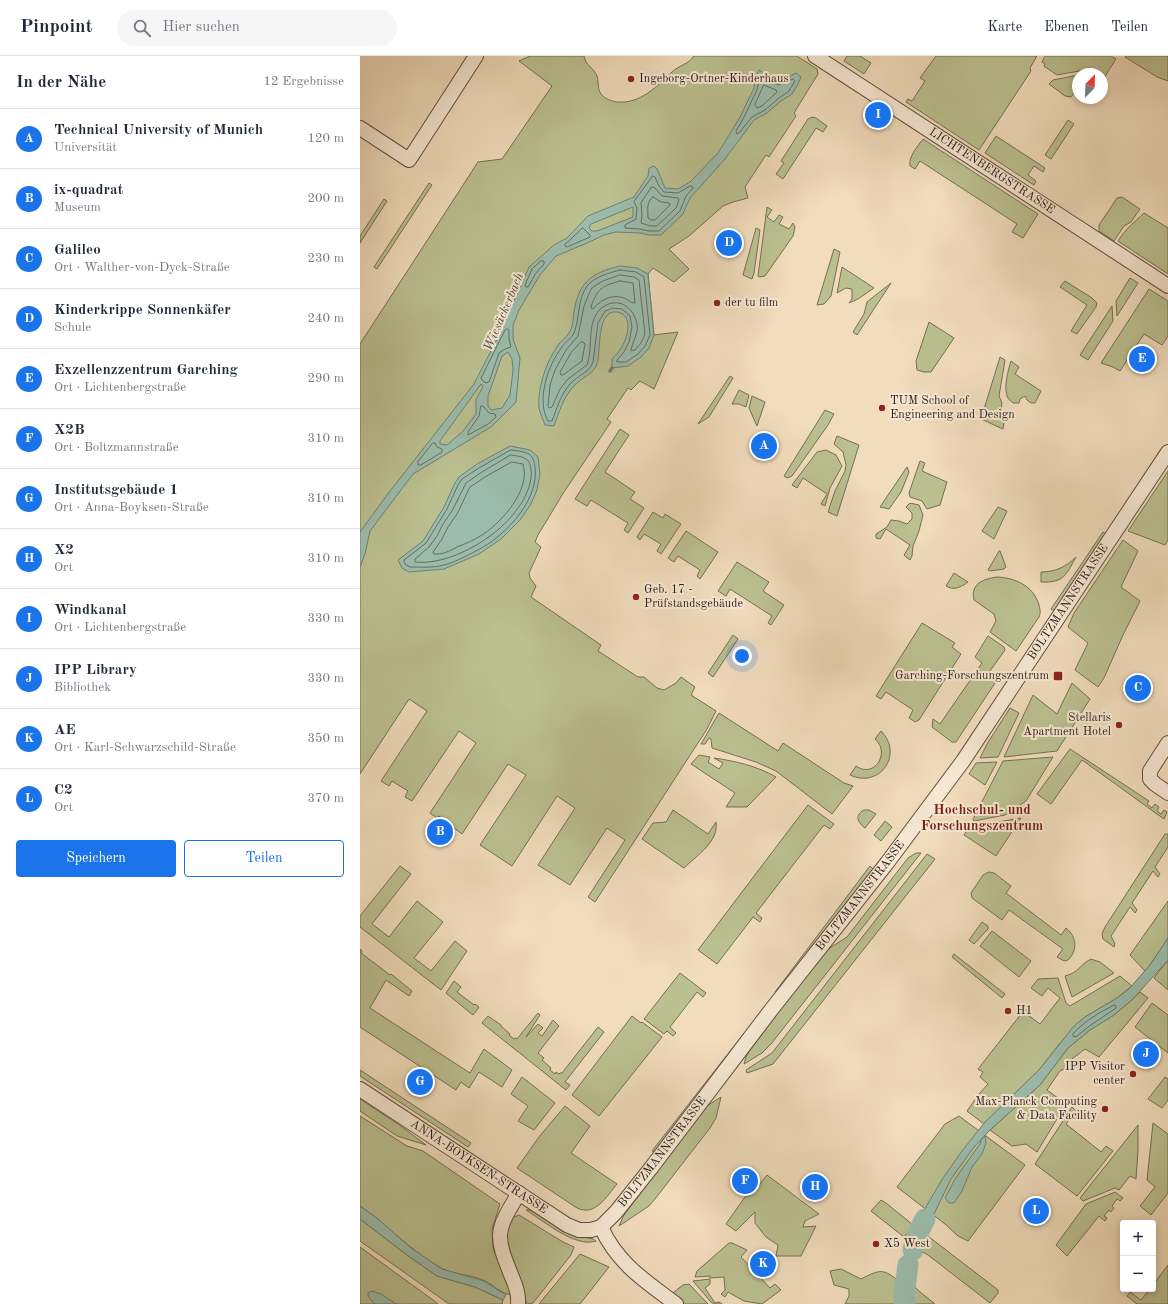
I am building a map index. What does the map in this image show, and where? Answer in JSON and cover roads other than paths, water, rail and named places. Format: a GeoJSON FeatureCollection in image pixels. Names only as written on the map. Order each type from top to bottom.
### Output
{"type":"FeatureCollection","features":[{"type":"Feature","properties":{"kind":"street"},"geometry":{"type":"LineString","coordinates":[[360,128],[409,160],[476,56]]}},
{"type":"Feature","properties":{"kind":"street","name":"LICHTENBERGSTRASSE"},"geometry":{"type":"LineString","coordinates":[[815,56],[1168,286]]}},
{"type":"Feature","properties":{"kind":"street","name":"BOLTZMANNSTRASSE"},"geometry":{"type":"LineString","coordinates":[[601,1227],[616,1212],[651,1168],[771,1010],[887,863],[963,761],[1168,452]]}},
{"type":"Feature","properties":{"kind":"street"},"geometry":{"type":"LineString","coordinates":[[1168,743],[1150,771],[1150,779],[1168,792]]}},
{"type":"Feature","properties":{"kind":"street","name":"ANNA-BOYKSEN-STRASSE"},"geometry":{"type":"LineString","coordinates":[[360,1089],[567,1225],[579,1230],[591,1230],[601,1227]]}},
{"type":"Feature","properties":{"kind":"street"},"geometry":{"type":"LineString","coordinates":[[518,1193],[503,1219],[499,1234],[499,1241],[505,1260],[518,1292],[518,1304]]}},
{"type":"Feature","properties":{"kind":"street"},"geometry":{"type":"LineString","coordinates":[[601,1227],[607,1240],[629,1268],[676,1304]]}},
{"type":"Feature","properties":{"kind":"water"},"geometry":{"type":"Polygon","coordinates":[[[759,70],[779,82],[796,73],[801,77],[792,94],[767,113],[754,120],[725,159],[690,198],[683,214],[661,235],[616,232],[604,235],[556,256],[540,275],[519,310],[513,325],[513,339],[520,358],[516,402],[491,427],[413,474],[370,531],[365,554],[360,567],[360,532],[390,491],[474,384],[496,341],[529,267],[554,245],[567,238],[588,216],[634,197],[648,176],[649,168],[654,166],[657,169],[665,188],[678,189],[690,182],[718,153],[740,117],[754,88],[755,77],[759,70]],[[633,207],[591,224],[589,228],[592,231],[597,231],[633,217],[633,207]],[[508,352],[502,356],[488,396],[488,406],[491,410],[502,408],[510,395],[513,370],[512,359],[508,352]],[[481,384],[440,441],[440,444],[447,445],[463,431],[476,414],[476,399],[483,387],[481,384]]]}},
{"type":"Feature","properties":{"kind":"water"},"geometry":{"type":"Polygon","coordinates":[[[620,266],[637,268],[648,274],[654,335],[649,348],[641,357],[628,366],[612,368],[612,359],[623,346],[627,334],[628,323],[623,314],[617,312],[610,313],[602,324],[598,358],[595,368],[571,389],[562,404],[554,426],[545,425],[539,408],[541,383],[551,358],[559,344],[570,331],[579,293],[588,280],[594,276],[601,272],[620,266]]]}},
{"type":"Feature","properties":{"kind":"water"},"geometry":{"type":"Polygon","coordinates":[[[510,446],[530,450],[538,457],[540,474],[537,490],[531,504],[520,520],[501,539],[479,554],[444,569],[409,572],[402,568],[398,560],[423,541],[444,507],[459,477],[477,464],[510,446]]]}},
{"type":"Feature","properties":{"kind":"water"},"geometry":{"type":"Polygon","coordinates":[[[1168,938],[1168,960],[1133,999],[1114,1015],[1090,1030],[1068,1048],[1040,1085],[990,1130],[974,1147],[951,1179],[917,1249],[910,1243],[927,1205],[943,1178],[985,1122],[1039,1070],[1074,1026],[1085,1017],[1129,989],[1150,965],[1168,938]]]}},
{"type":"Feature","properties":{"kind":"water"},"geometry":{"type":"Polygon","coordinates":[[[985,1136],[986,1143],[982,1154],[972,1167],[962,1191],[954,1203],[949,1203],[945,1198],[955,1179],[985,1136]]]}},
{"type":"Feature","properties":{"kind":"water"},"geometry":{"type":"Polygon","coordinates":[[[360,1206],[377,1218],[411,1248],[442,1269],[484,1281],[506,1295],[503,1300],[475,1287],[437,1276],[360,1219],[360,1206]]]}},
{"type":"Feature","properties":{"kind":"water"},"geometry":{"type":"Polygon","coordinates":[[[902,1275],[912,1284],[909,1304],[899,1304],[902,1275]]]}},
{"type":"Feature","properties":{"kind":"water"},"geometry":{"type":"Polygon","coordinates":[[[372,1291],[381,1294],[396,1304],[375,1304],[368,1295],[368,1293],[372,1291]]]}},
{"type":"Feature","properties":{"kind":"waterway"},"geometry":{"type":"LineString","coordinates":[[913,1250],[917,1235],[925,1219]]}},
{"type":"Feature","properties":{"kind":"waterway"},"geometry":{"type":"LineString","coordinates":[[905,1304],[904,1296],[908,1265]]}},
{"type":"Feature","properties":{"kind":"place","name":"Ingeborg-Ortner-Kinderhaus"},"geometry":{"type":"Point","coordinates":[631,79]}},
{"type":"Feature","properties":{"kind":"place","name":"Windkanal"},"geometry":{"type":"Point","coordinates":[878,115]}},
{"type":"Feature","properties":{"kind":"place","name":"Kinderkrippe Sonnenkäfer"},"geometry":{"type":"Point","coordinates":[729,243]}},
{"type":"Feature","properties":{"kind":"place","name":"der tu film"},"geometry":{"type":"Point","coordinates":[717,303]}},
{"type":"Feature","properties":{"kind":"place","name":"Exzellenzzentrum Garching"},"geometry":{"type":"Point","coordinates":[1142,359]}},
{"type":"Feature","properties":{"kind":"place","name":"TUM School of Engineering and Design"},"geometry":{"type":"Point","coordinates":[882,408]}},
{"type":"Feature","properties":{"kind":"place","name":"Technical University of Munich"},"geometry":{"type":"Point","coordinates":[764,446]}},
{"type":"Feature","properties":{"kind":"place","name":"Geb. 17 - Prüfstandsgebäude"},"geometry":{"type":"Point","coordinates":[636,597]}},
{"type":"Feature","properties":{"kind":"place","name":"Garching-Forschungszentrum"},"geometry":{"type":"Point","coordinates":[1058,676]}},
{"type":"Feature","properties":{"kind":"place","name":"Galileo"},"geometry":{"type":"Point","coordinates":[1138,688]}},
{"type":"Feature","properties":{"kind":"place","name":"Stellaris Apartment Hotel"},"geometry":{"type":"Point","coordinates":[1119,725]}},
{"type":"Feature","properties":{"kind":"place","name":"ix-quadrat"},"geometry":{"type":"Point","coordinates":[440,832]}},
{"type":"Feature","properties":{"kind":"place","name":"H1"},"geometry":{"type":"Point","coordinates":[1008,1011]}},
{"type":"Feature","properties":{"kind":"place","name":"IPP Library"},"geometry":{"type":"Point","coordinates":[1146,1054]}},
{"type":"Feature","properties":{"kind":"place","name":"IPP Visitor center"},"geometry":{"type":"Point","coordinates":[1133,1074]}},
{"type":"Feature","properties":{"kind":"place","name":"Institutsgebäude 1"},"geometry":{"type":"Point","coordinates":[420,1082]}},
{"type":"Feature","properties":{"kind":"place","name":"Max-Planck Computing & Data Facility"},"geometry":{"type":"Point","coordinates":[1105,1109]}},
{"type":"Feature","properties":{"kind":"place","name":"X2B"},"geometry":{"type":"Point","coordinates":[745,1181]}},
{"type":"Feature","properties":{"kind":"place","name":"X2"},"geometry":{"type":"Point","coordinates":[815,1187]}},
{"type":"Feature","properties":{"kind":"place","name":"C2"},"geometry":{"type":"Point","coordinates":[1036,1211]}},
{"type":"Feature","properties":{"kind":"place","name":"X5 West"},"geometry":{"type":"Point","coordinates":[876,1244]}},
{"type":"Feature","properties":{"kind":"place","name":"AE"},"geometry":{"type":"Point","coordinates":[763,1264]}},
{"type":"Feature","properties":{"kind":"district","name":"Hochschul- und Forschungszentrum"},"geometry":{"type":"Point","coordinates":[982,818]}},
{"type":"Feature","properties":{"kind":"water label","name":"Wiesäckerbach"},"geometry":{"type":"Point","coordinates":[504,312]}}]}
